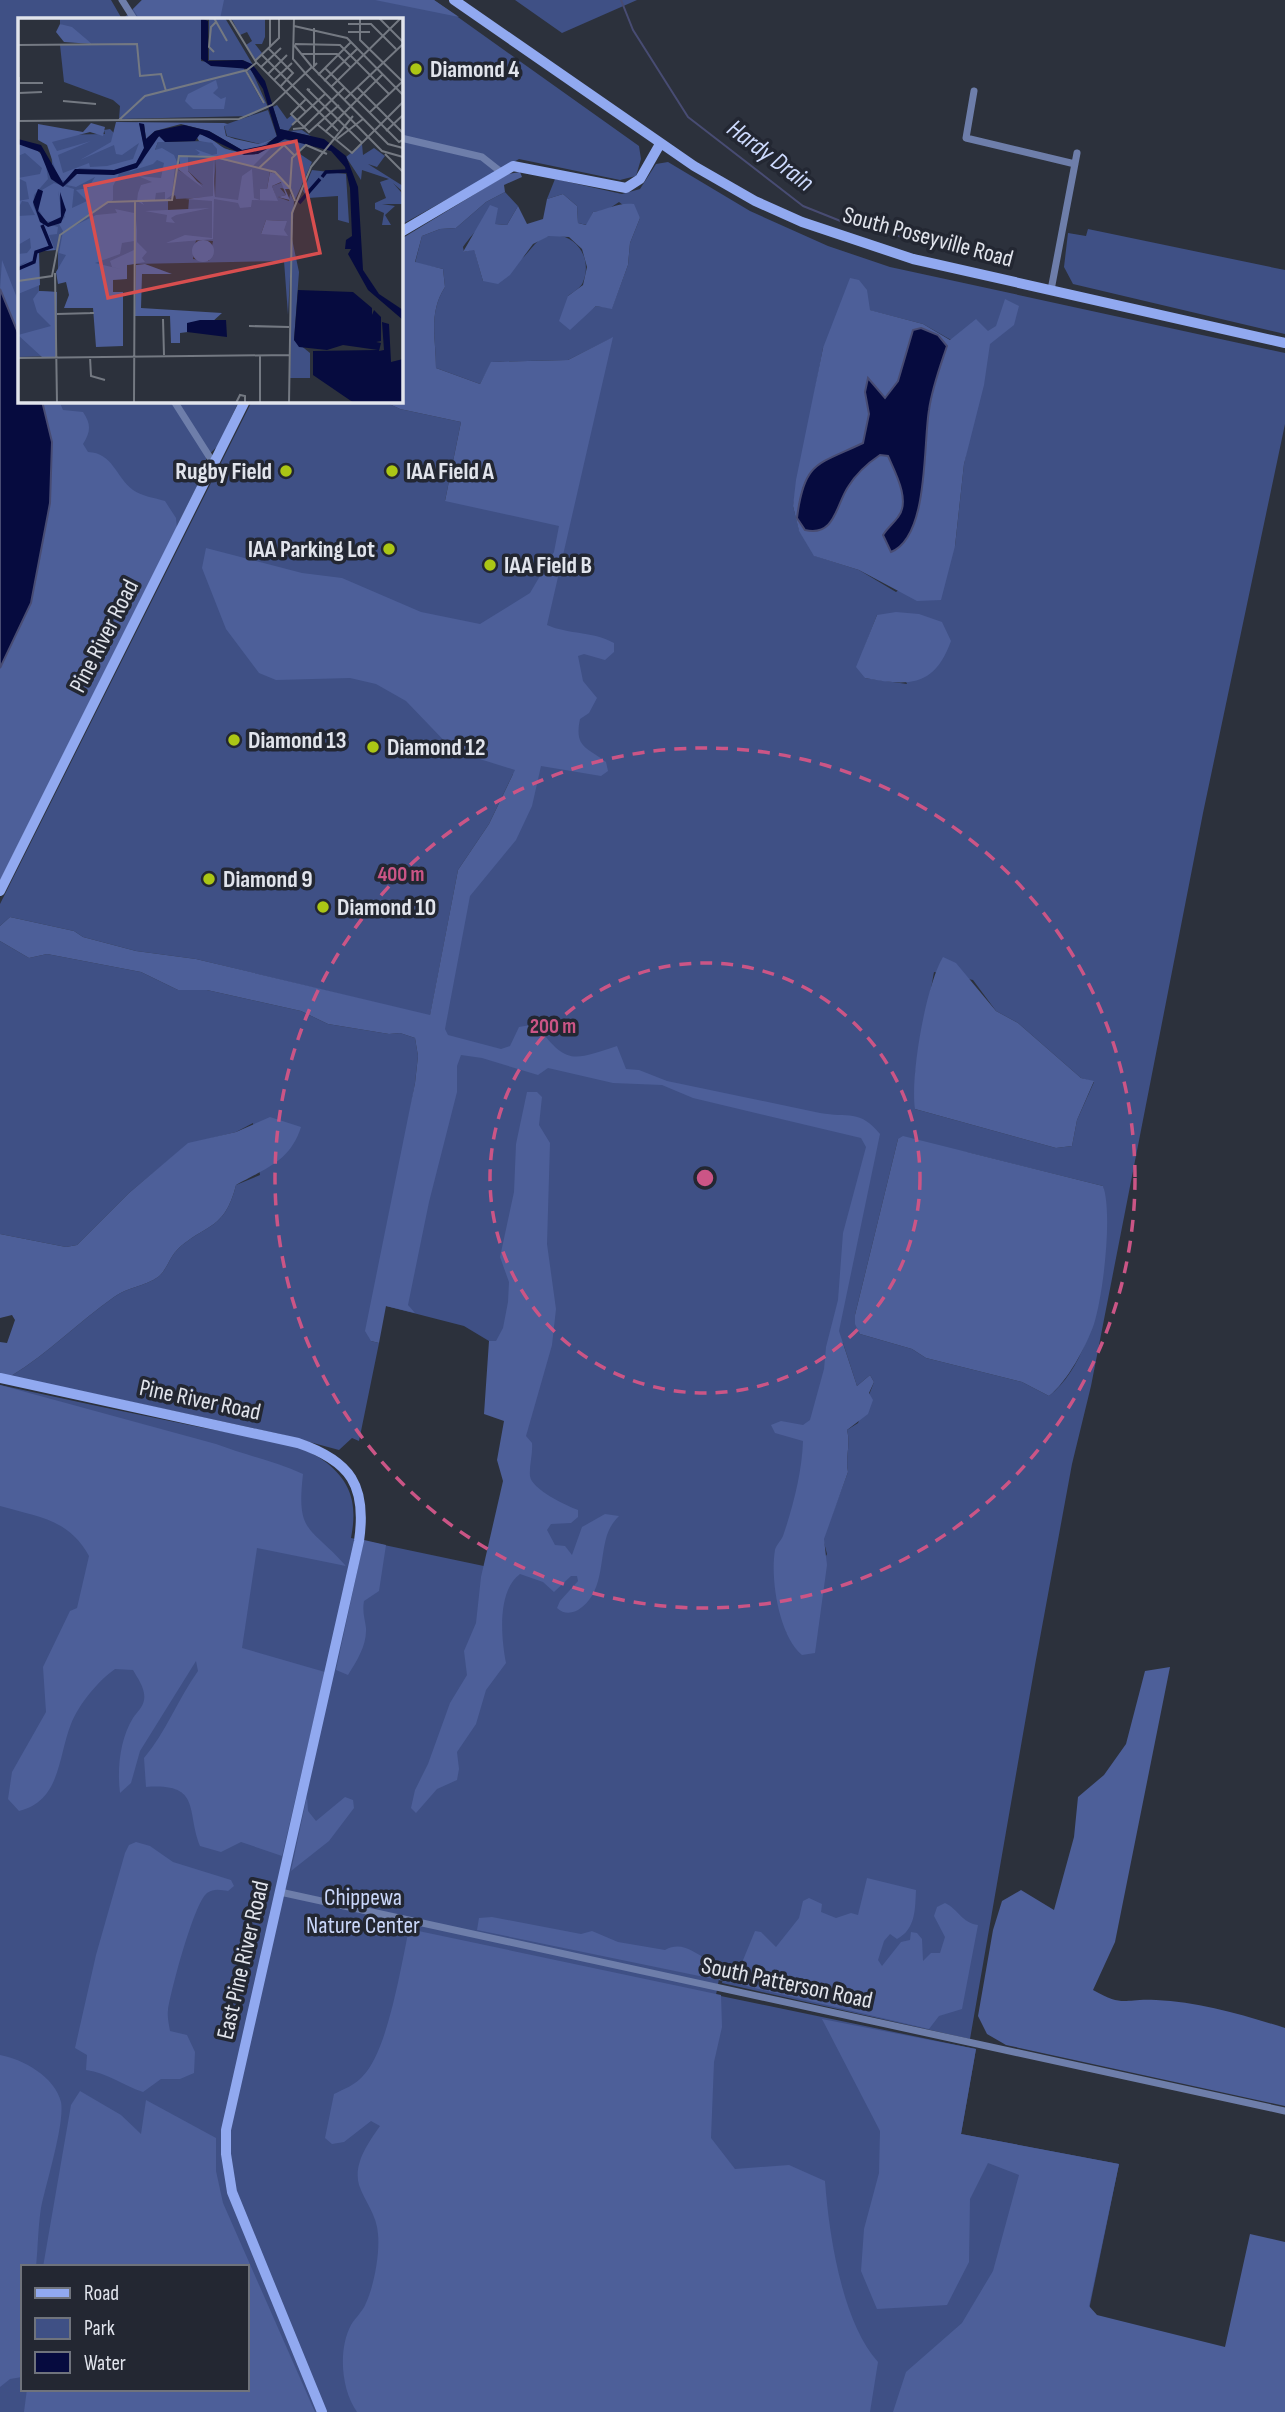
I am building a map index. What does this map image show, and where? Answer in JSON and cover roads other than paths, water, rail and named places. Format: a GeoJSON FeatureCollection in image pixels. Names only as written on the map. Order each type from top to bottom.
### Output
{"type":"FeatureCollection","features":[{"type":"Feature","properties":{"kind":"street"},"geometry":{"type":"LineString","coordinates":[[122,0],[133,18]]}},
{"type":"Feature","properties":{"kind":"street","name":"South Poseyville Road"},"geometry":{"type":"LineString","coordinates":[[454,0],[660,144],[744,195],[820,229],[891,253],[1285,343]]}},
{"type":"Feature","properties":{"kind":"street"},"geometry":{"type":"LineString","coordinates":[[974,91],[966,138],[1074,164]]}},
{"type":"Feature","properties":{"kind":"street"},"geometry":{"type":"LineString","coordinates":[[402,138],[482,157],[501,172]]}},
{"type":"Feature","properties":{"kind":"street"},"geometry":{"type":"LineString","coordinates":[[402,231],[513,166],[626,188],[640,179],[660,144]]}},
{"type":"Feature","properties":{"kind":"street"},"geometry":{"type":"LineString","coordinates":[[1051,290],[1077,153]]}},
{"type":"Feature","properties":{"kind":"street"},"geometry":{"type":"LineString","coordinates":[[175,402],[214,464]]}},
{"type":"Feature","properties":{"kind":"street","name":"Pine River Road"},"geometry":{"type":"LineString","coordinates":[[0,891],[245,402]]}},
{"type":"Feature","properties":{"kind":"street","name":"Pine River Road"},"geometry":{"type":"LineString","coordinates":[[0,1378],[299,1443],[326,1454],[342,1465],[359,1491],[362,1505]]}},
{"type":"Feature","properties":{"kind":"street","name":"East Pine River Road"},"geometry":{"type":"LineString","coordinates":[[322,2412],[232,2192],[226,2154],[230,2106],[359,1541],[362,1505]]}},
{"type":"Feature","properties":{"kind":"street","name":"South Patterson Road"},"geometry":{"type":"LineString","coordinates":[[280,1892],[1285,2111]]}},
{"type":"Feature","properties":{"kind":"water"},"geometry":{"type":"Polygon","coordinates":[[[0,289],[18,333],[18,402],[42,402],[52,442],[50,503],[31,603],[0,668],[0,289]]]}},
{"type":"Feature","properties":{"kind":"water"},"geometry":{"type":"Polygon","coordinates":[[[921,328],[938,335],[947,346],[930,402],[922,488],[912,528],[903,543],[891,552],[883,535],[898,517],[903,503],[898,478],[888,456],[880,455],[851,482],[829,524],[815,531],[805,530],[797,518],[800,499],[809,475],[824,461],[863,443],[869,414],[865,392],[868,378],[885,398],[898,381],[913,330],[921,328]]]}},
{"type":"Feature","properties":{"kind":"waterway","name":"Hardy Drain"},"geometry":{"type":"LineString","coordinates":[[621,0],[633,30],[688,117],[803,206],[843,222],[1005,263]]}},
{"type":"Feature","properties":{"kind":"place","name":"Diamond 4"},"geometry":{"type":"Point","coordinates":[416,69]}},
{"type":"Feature","properties":{"kind":"place","name":"Rugby Field"},"geometry":{"type":"Point","coordinates":[286,471]}},
{"type":"Feature","properties":{"kind":"place","name":"IAA Field A"},"geometry":{"type":"Point","coordinates":[392,471]}},
{"type":"Feature","properties":{"kind":"place","name":"IAA Parking Lot"},"geometry":{"type":"Point","coordinates":[389,549]}},
{"type":"Feature","properties":{"kind":"place","name":"IAA Field B"},"geometry":{"type":"Point","coordinates":[490,565]}},
{"type":"Feature","properties":{"kind":"place","name":"Diamond 13"},"geometry":{"type":"Point","coordinates":[234,740]}},
{"type":"Feature","properties":{"kind":"place","name":"Diamond 12"},"geometry":{"type":"Point","coordinates":[373,747]}},
{"type":"Feature","properties":{"kind":"place","name":"Diamond 9"},"geometry":{"type":"Point","coordinates":[209,879]}},
{"type":"Feature","properties":{"kind":"place","name":"Diamond 10"},"geometry":{"type":"Point","coordinates":[323,907]}},
{"type":"Feature","properties":{"kind":"park label","name":"Chippewa Nature Center"},"geometry":{"type":"Point","coordinates":[363,1911]}}]}
